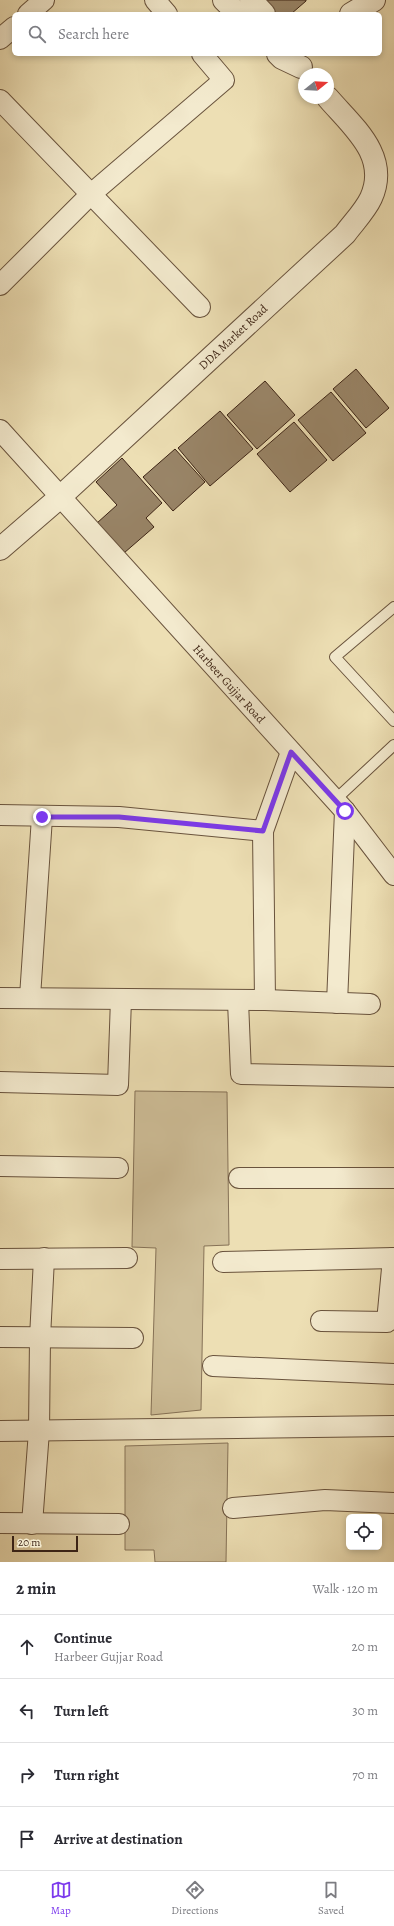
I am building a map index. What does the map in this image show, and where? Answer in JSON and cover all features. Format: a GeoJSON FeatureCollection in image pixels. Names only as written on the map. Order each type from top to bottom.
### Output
{"type":"FeatureCollection","features":[{"type":"Feature","properties":{"kind":"street"},"geometry":{"type":"LineString","coordinates":[[30,12],[44,0]]}},
{"type":"Feature","properties":{"kind":"street"},"geometry":{"type":"LineString","coordinates":[[155,0],[165,12]]}},
{"type":"Feature","properties":{"kind":"street"},"geometry":{"type":"LineString","coordinates":[[224,0],[236,12]]}},
{"type":"Feature","properties":{"kind":"street"},"geometry":{"type":"LineString","coordinates":[[251,0],[262,12]]}},
{"type":"Feature","properties":{"kind":"street"},"geometry":{"type":"LineString","coordinates":[[354,12],[374,0]]}},
{"type":"Feature","properties":{"kind":"street"},"geometry":{"type":"LineString","coordinates":[[0,40],[12,29]]}},
{"type":"Feature","properties":{"kind":"street"},"geometry":{"type":"LineString","coordinates":[[0,285],[91,194],[224,80],[204,56]]}},
{"type":"Feature","properties":{"kind":"street"},"geometry":{"type":"LineString","coordinates":[[0,100],[200,307]]}},
{"type":"Feature","properties":{"kind":"street","name":"DDA Market Road"},"geometry":{"type":"LineString","coordinates":[[0,549],[59,498],[345,234],[370,199],[377,175],[374,157],[363,138],[333,104]]}},
{"type":"Feature","properties":{"kind":"street","name":"Harbeer Gujjar Road"},"geometry":{"type":"LineString","coordinates":[[0,430],[59,498],[340,805],[394,875]]}},
{"type":"Feature","properties":{"kind":"street"},"geometry":{"type":"LineString","coordinates":[[265,1000],[263,831],[291,752]]}},
{"type":"Feature","properties":{"kind":"street"},"geometry":{"type":"LineString","coordinates":[[337,1003],[340,805]]}},
{"type":"Feature","properties":{"kind":"street"},"geometry":{"type":"LineString","coordinates":[[0,815],[42,817],[119,817],[263,831]]}},
{"type":"Feature","properties":{"kind":"street"},"geometry":{"type":"LineString","coordinates":[[30,997],[42,817]]}},
{"type":"Feature","properties":{"kind":"street"},"geometry":{"type":"LineString","coordinates":[[0,998],[30,997],[265,1000],[370,1004]]}},
{"type":"Feature","properties":{"kind":"street"},"geometry":{"type":"LineString","coordinates":[[0,1082],[118,1086],[121,999]]}},
{"type":"Feature","properties":{"kind":"street"},"geometry":{"type":"LineString","coordinates":[[238,1000],[241,1074],[394,1077]]}},
{"type":"Feature","properties":{"kind":"street"},"geometry":{"type":"LineString","coordinates":[[0,1166],[118,1168]]}},
{"type":"Feature","properties":{"kind":"street"},"geometry":{"type":"LineString","coordinates":[[239,1178],[394,1178]]}},
{"type":"Feature","properties":{"kind":"street"},"geometry":{"type":"LineString","coordinates":[[32,1524],[39,1431],[40,1338],[44,1258]]}},
{"type":"Feature","properties":{"kind":"street"},"geometry":{"type":"LineString","coordinates":[[0,1260],[44,1258],[127,1258]]}},
{"type":"Feature","properties":{"kind":"street"},"geometry":{"type":"LineString","coordinates":[[223,1262],[393,1258],[387,1322],[321,1321]]}},
{"type":"Feature","properties":{"kind":"street"},"geometry":{"type":"LineString","coordinates":[[0,1337],[133,1338]]}},
{"type":"Feature","properties":{"kind":"street"},"geometry":{"type":"LineString","coordinates":[[213,1366],[394,1374]]}},
{"type":"Feature","properties":{"kind":"street"},"geometry":{"type":"LineString","coordinates":[[0,1431],[394,1426]]}},
{"type":"Feature","properties":{"kind":"street"},"geometry":{"type":"LineString","coordinates":[[233,1508],[325,1500],[394,1503]]}},
{"type":"Feature","properties":{"kind":"street"},"geometry":{"type":"LineString","coordinates":[[0,1523],[119,1524]]}},
{"type":"Feature","properties":{"kind":"lane"},"geometry":{"type":"LineString","coordinates":[[394,607],[335,657],[394,721]]}},
{"type":"Feature","properties":{"kind":"lane"},"geometry":{"type":"LineString","coordinates":[[340,805],[394,745]]}},
{"type":"Feature","properties":{"kind":"shaded area"},"geometry":{"type":"Polygon","coordinates":[[[135,1091],[227,1092],[229,1245],[204,1246],[201,1410],[151,1415],[156,1248],[132,1247],[135,1091]]]}},
{"type":"Feature","properties":{"kind":"shaded area"},"geometry":{"type":"Polygon","coordinates":[[[228,1443],[226,1562],[155,1562],[154,1550],[125,1550],[125,1446],[228,1443]]]}},
{"type":"Feature","properties":{"kind":"building"},"geometry":{"type":"Polygon","coordinates":[[[261,0],[306,0],[293,12],[271,12],[261,0]]]}},
{"type":"Feature","properties":{"kind":"building"},"geometry":{"type":"Polygon","coordinates":[[[356,369],[389,408],[366,428],[333,389],[356,369]]]}},
{"type":"Feature","properties":{"kind":"building"},"geometry":{"type":"Polygon","coordinates":[[[265,381],[295,415],[257,449],[227,415],[265,381]]]}},
{"type":"Feature","properties":{"kind":"building"},"geometry":{"type":"Polygon","coordinates":[[[331,392],[366,433],[333,461],[298,420],[331,392]]]}},
{"type":"Feature","properties":{"kind":"building"},"geometry":{"type":"Polygon","coordinates":[[[220,411],[253,449],[210,486],[178,448],[220,411]]]}},
{"type":"Feature","properties":{"kind":"building"},"geometry":{"type":"Polygon","coordinates":[[[294,422],[327,460],[290,492],[257,454],[294,422]]]}},
{"type":"Feature","properties":{"kind":"building"},"geometry":{"type":"Polygon","coordinates":[[[175,449],[205,482],[173,511],[143,477],[175,449]]]}},
{"type":"Feature","properties":{"kind":"building"},"geometry":{"type":"Polygon","coordinates":[[[122,458],[162,503],[146,518],[154,527],[124,553],[97,523],[117,505],[96,482],[122,458]]]}},
{"type":"Feature","properties":{"kind":"route"},"geometry":{"type":"LineString","coordinates":[[42,817],[119,817],[263,831],[291,752],[345,811]]}}]}
